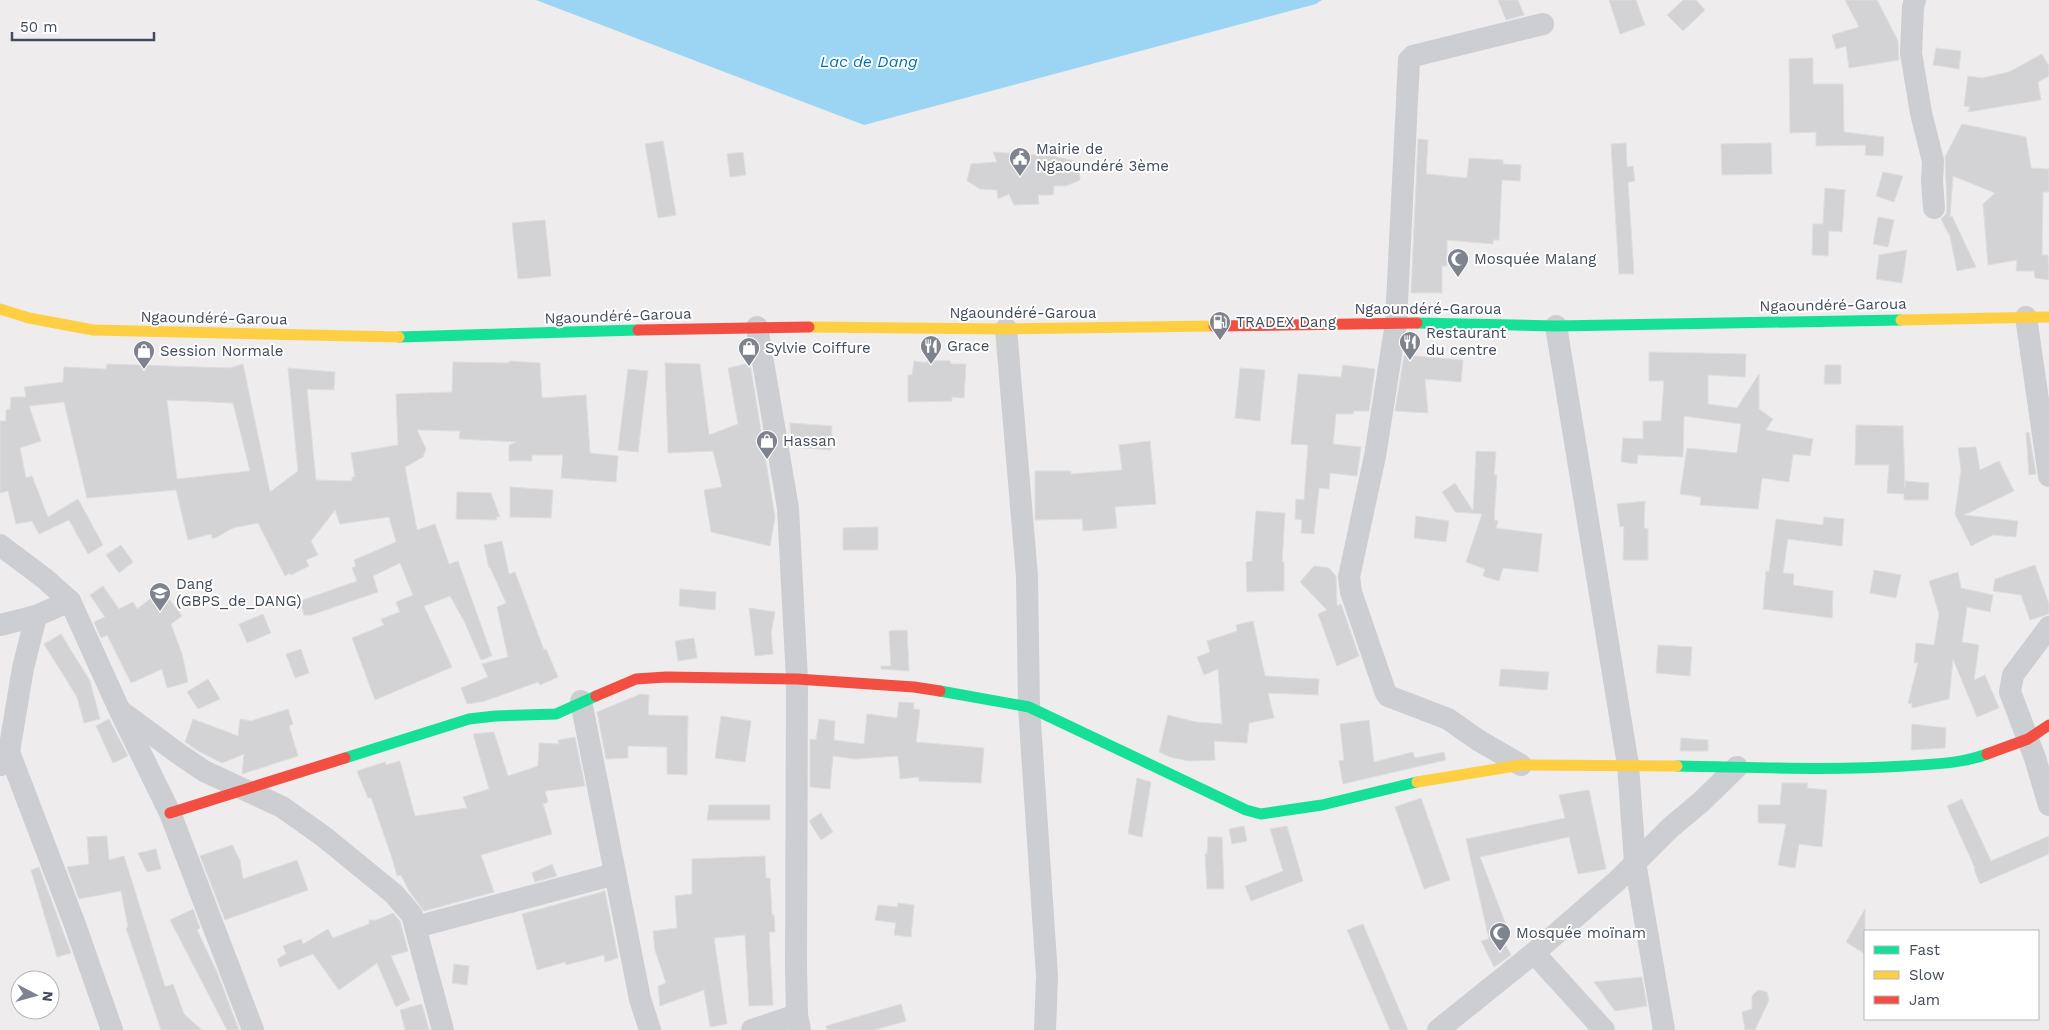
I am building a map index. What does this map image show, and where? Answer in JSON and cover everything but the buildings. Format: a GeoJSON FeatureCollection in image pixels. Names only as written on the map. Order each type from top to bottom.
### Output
{"type":"FeatureCollection","features":[{"type":"Feature","properties":{"kind":"main road","name":"Ngaoundéré-Garoua"},"geometry":{"type":"LineString","coordinates":[[0,309],[28,318],[93,330],[390,337],[757,328],[1006,329],[1396,323],[1556,326],[2049,317]]}},
{"type":"Feature","properties":{"kind":"main road"},"geometry":{"type":"LineString","coordinates":[[170,813],[469,719],[556,714],[619,685],[636,680],[666,677],[797,679],[914,687],[1029,706],[1254,813],[1261,814],[1322,805],[1434,778],[1521,765],[1872,768],[1953,764],[1972,760],[2028,739],[2049,725]]}},
{"type":"Feature","properties":{"kind":"street"},"geometry":{"type":"LineString","coordinates":[[1915,0],[1911,53],[1921,113],[1933,161],[1934,208]]}},
{"type":"Feature","properties":{"kind":"street"},"geometry":{"type":"LineString","coordinates":[[1521,765],[1478,740],[1448,719],[1388,696],[1385,692],[1349,585],[1349,577],[1375,456],[1396,323],[1409,60],[1413,56],[1543,24]]}},
{"type":"Feature","properties":{"kind":"street"},"geometry":{"type":"LineString","coordinates":[[2026,317],[2049,476]]}},
{"type":"Feature","properties":{"kind":"street"},"geometry":{"type":"LineString","coordinates":[[1556,326],[1628,765],[1635,862],[1664,1030]]}},
{"type":"Feature","properties":{"kind":"street"},"geometry":{"type":"LineString","coordinates":[[752,1030],[799,1023],[797,679],[788,508],[757,328]]}},
{"type":"Feature","properties":{"kind":"street"},"geometry":{"type":"LineString","coordinates":[[1006,329],[1027,576],[1029,706],[1048,976],[1045,1030]]}},
{"type":"Feature","properties":{"kind":"street"},"geometry":{"type":"LineString","coordinates":[[0,545],[44,578],[70,601],[119,710],[170,813],[253,1030]]}},
{"type":"Feature","properties":{"kind":"street"},"geometry":{"type":"LineString","coordinates":[[0,625],[36,616],[70,601]]}},
{"type":"Feature","properties":{"kind":"street"},"geometry":{"type":"LineString","coordinates":[[36,616],[4,759],[74,922],[112,1030]]}},
{"type":"Feature","properties":{"kind":"street"},"geometry":{"type":"LineString","coordinates":[[2049,627],[2013,675],[2010,683],[2010,692],[2028,739],[2049,805]]}},
{"type":"Feature","properties":{"kind":"street"},"geometry":{"type":"LineString","coordinates":[[581,701],[640,999],[650,1030]]}},
{"type":"Feature","properties":{"kind":"street"},"geometry":{"type":"LineString","coordinates":[[119,710],[192,763],[282,807],[367,870],[394,894],[412,915],[444,1030]]}},
{"type":"Feature","properties":{"kind":"street"},"geometry":{"type":"LineString","coordinates":[[1438,1030],[1534,953],[1618,880],[1670,828],[1701,802],[1737,767]]}},
{"type":"Feature","properties":{"kind":"street"},"geometry":{"type":"LineString","coordinates":[[416,927],[615,874]]}},
{"type":"Feature","properties":{"kind":"street"},"geometry":{"type":"LineString","coordinates":[[1534,953],[1604,1030]]}},
{"type":"Feature","properties":{"kind":"water","name":"Lac de Dang"},"geometry":{"type":"Polygon","coordinates":[[[536,0],[1322,0],[1316,4],[864,125],[536,0]]]}},
{"type":"Feature","properties":{"kind":"traffic: fast"},"geometry":{"type":"LineString","coordinates":[[1417,323],[1556,326],[1901,320]]}},
{"type":"Feature","properties":{"kind":"traffic: fast"},"geometry":{"type":"LineString","coordinates":[[399,337],[638,330]]}},
{"type":"Feature","properties":{"kind":"traffic: fast"},"geometry":{"type":"LineString","coordinates":[[940,691],[1029,707],[1246,810],[1261,814],[1322,805],[1417,782]]}},
{"type":"Feature","properties":{"kind":"traffic: fast"},"geometry":{"type":"LineString","coordinates":[[345,758],[469,719],[495,716],[556,714],[596,696]]}},
{"type":"Feature","properties":{"kind":"traffic: fast"},"geometry":{"type":"LineString","coordinates":[[1677,766],[1876,767],[1947,763],[1987,754]]}},
{"type":"Feature","properties":{"kind":"traffic: slow"},"geometry":{"type":"LineString","coordinates":[[0,309],[29,318],[93,330],[399,337]]}},
{"type":"Feature","properties":{"kind":"traffic: slow"},"geometry":{"type":"LineString","coordinates":[[1901,320],[2049,317]]}},
{"type":"Feature","properties":{"kind":"traffic: slow"},"geometry":{"type":"LineString","coordinates":[[809,327],[1006,329],[1214,326]]}},
{"type":"Feature","properties":{"kind":"traffic: slow"},"geometry":{"type":"LineString","coordinates":[[1417,782],[1521,765],[1677,766]]}},
{"type":"Feature","properties":{"kind":"traffic: jam"},"geometry":{"type":"LineString","coordinates":[[1214,326],[1417,323]]}},
{"type":"Feature","properties":{"kind":"traffic: jam"},"geometry":{"type":"LineString","coordinates":[[638,330],[809,327]]}},
{"type":"Feature","properties":{"kind":"traffic: jam"},"geometry":{"type":"LineString","coordinates":[[596,696],[636,679],[666,677],[797,679],[914,687],[940,691]]}},
{"type":"Feature","properties":{"kind":"traffic: jam"},"geometry":{"type":"LineString","coordinates":[[1987,754],[2028,739],[2049,725]]}},
{"type":"Feature","properties":{"kind":"traffic: jam"},"geometry":{"type":"LineString","coordinates":[[170,813],[345,758]]}},
{"type":"Feature","properties":{"kind":"place","name":"Mairie de Ngaoundéré 3ème"},"geometry":{"type":"Point","coordinates":[1020,177]}},
{"type":"Feature","properties":{"kind":"place","name":"Mosquée Malang"},"geometry":{"type":"Point","coordinates":[1458,278]}},
{"type":"Feature","properties":{"kind":"place","name":"TRADEX Dang"},"geometry":{"type":"Point","coordinates":[1220,341]}},
{"type":"Feature","properties":{"kind":"place","name":"Restaurant du centre"},"geometry":{"type":"Point","coordinates":[1410,361]}},
{"type":"Feature","properties":{"kind":"place","name":"Grace"},"geometry":{"type":"Point","coordinates":[931,365]}},
{"type":"Feature","properties":{"kind":"place","name":"Sylvie Coiffure"},"geometry":{"type":"Point","coordinates":[749,367]}},
{"type":"Feature","properties":{"kind":"place","name":"Session Normale"},"geometry":{"type":"Point","coordinates":[144,370]}},
{"type":"Feature","properties":{"kind":"place","name":"Hassan"},"geometry":{"type":"Point","coordinates":[767,460]}},
{"type":"Feature","properties":{"kind":"place","name":"Dang (GBPS_de_DANG)"},"geometry":{"type":"Point","coordinates":[160,612]}},
{"type":"Feature","properties":{"kind":"place","name":"Mosquée moïnam"},"geometry":{"type":"Point","coordinates":[1500,952]}}]}
